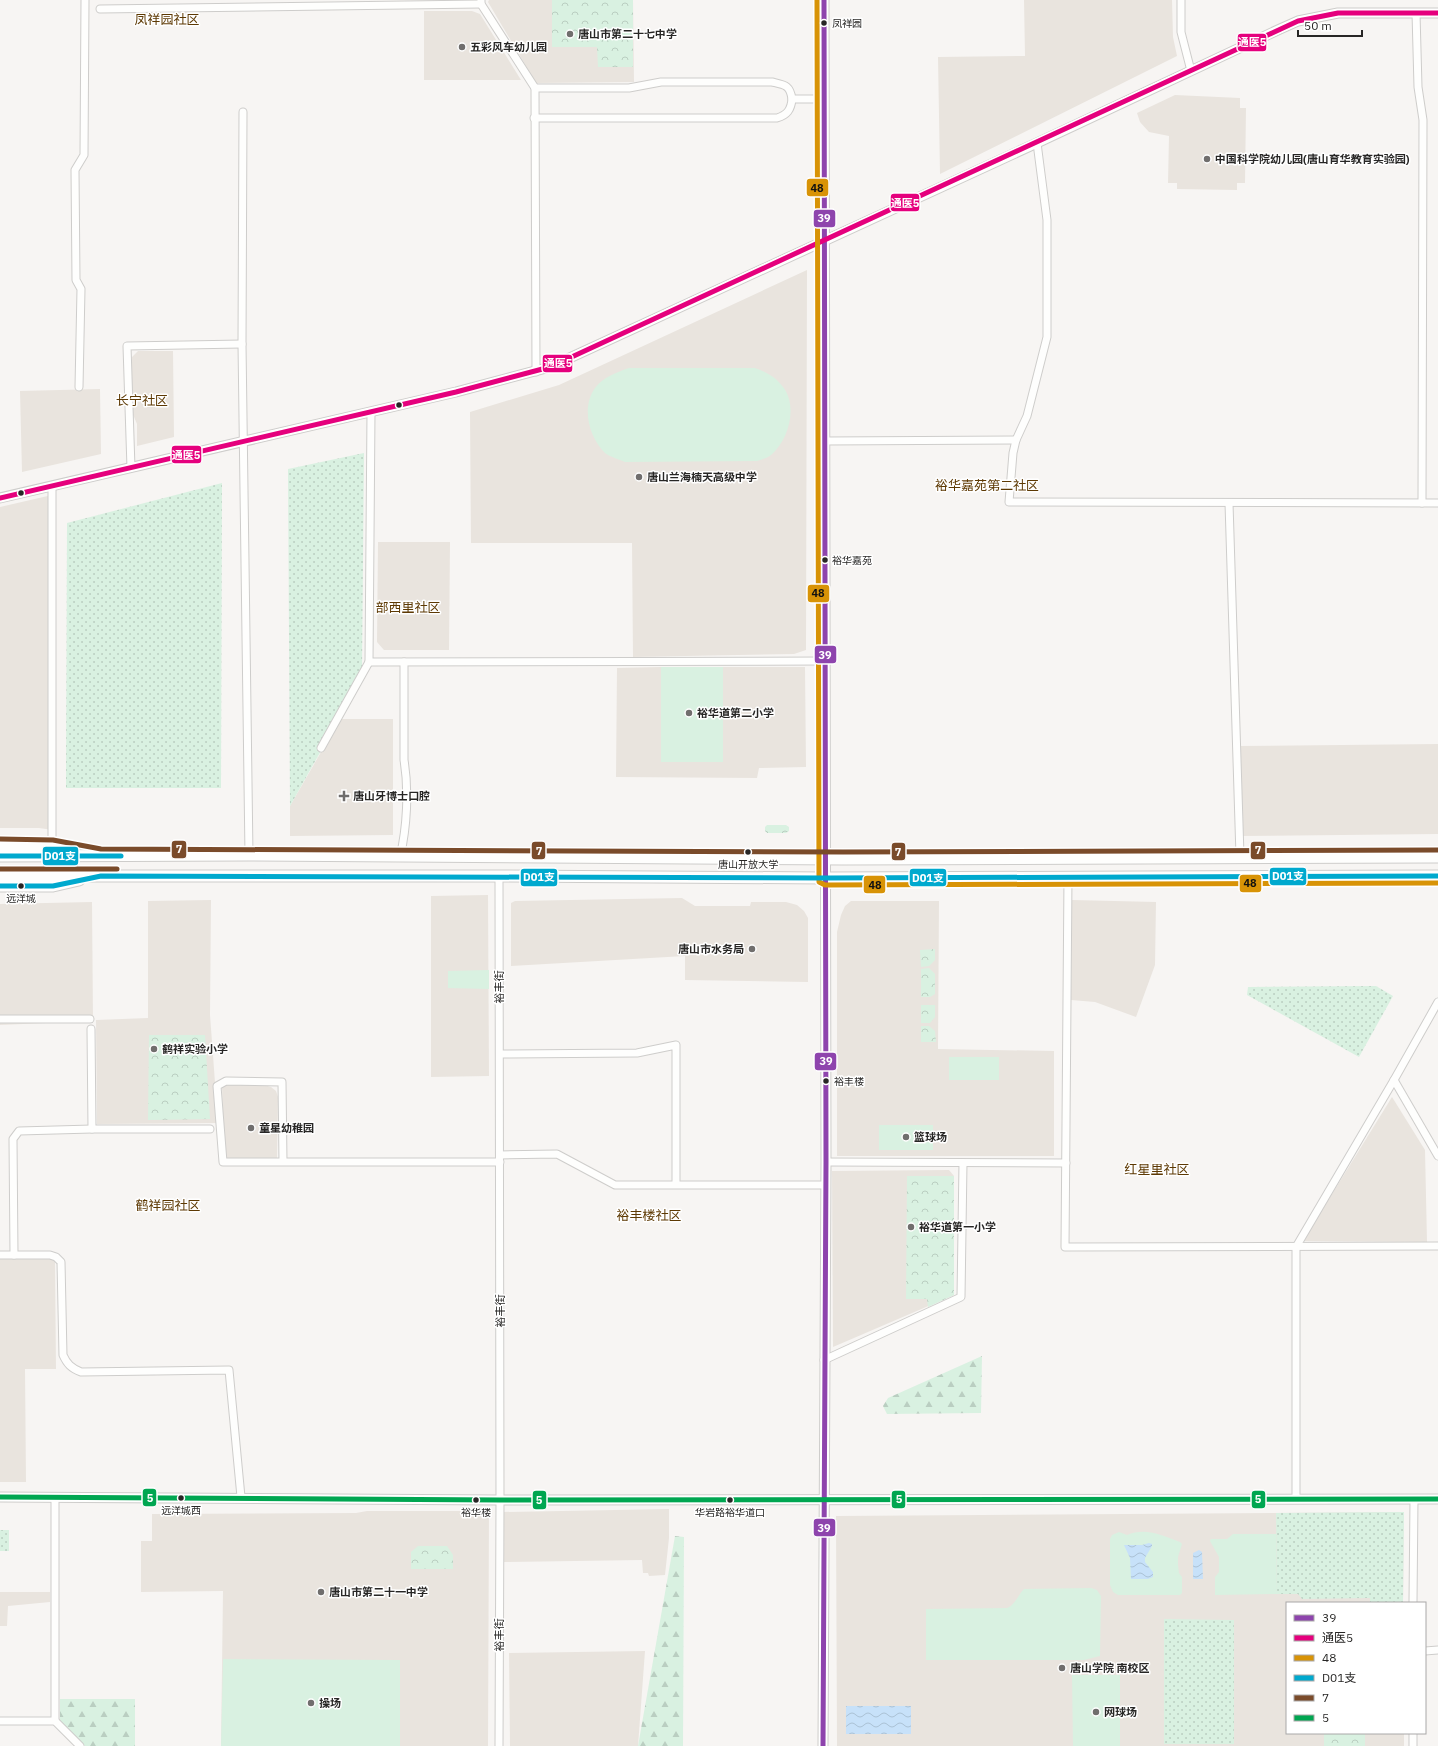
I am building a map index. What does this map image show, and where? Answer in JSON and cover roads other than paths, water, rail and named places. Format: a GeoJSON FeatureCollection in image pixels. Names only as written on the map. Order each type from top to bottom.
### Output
{"type":"FeatureCollection","features":[{"type":"Feature","properties":{"kind":"main road"},"geometry":{"type":"LineString","coordinates":[[0,846],[52,847],[100,856]]}},
{"type":"Feature","properties":{"kind":"main road"},"geometry":{"type":"LineString","coordinates":[[0,856],[825,858],[1438,856]]}},
{"type":"Feature","properties":{"kind":"main road"},"geometry":{"type":"LineString","coordinates":[[0,876],[499,876],[825,878],[1438,876]]}},
{"type":"Feature","properties":{"kind":"main road"},"geometry":{"type":"LineString","coordinates":[[0,886],[52,886],[101,876]]}},
{"type":"Feature","properties":{"kind":"street"},"geometry":{"type":"LineString","coordinates":[[79,387],[81,289],[76,280],[75,170],[84,155],[85,0]]}},
{"type":"Feature","properties":{"kind":"street"},"geometry":{"type":"LineString","coordinates":[[823,1746],[826,1162],[824,0]]}},
{"type":"Feature","properties":{"kind":"street"},"geometry":{"type":"LineString","coordinates":[[1181,0],[1181,32],[1191,70]]}},
{"type":"Feature","properties":{"kind":"street"},"geometry":{"type":"LineString","coordinates":[[100,9],[481,2],[535,88],[536,372]]}},
{"type":"Feature","properties":{"kind":"street"},"geometry":{"type":"LineString","coordinates":[[0,498],[244,442],[536,372],[550,367],[1037,143],[1280,29],[1312,18],[1338,13],[1438,13]]}},
{"type":"Feature","properties":{"kind":"street"},"geometry":{"type":"LineString","coordinates":[[1416,13],[1418,87],[1424,120],[1422,503]]}},
{"type":"Feature","properties":{"kind":"street"},"geometry":{"type":"LineString","coordinates":[[534,118],[777,118],[785,115],[791,108],[792,99],[791,91],[785,85],[772,82],[660,82],[629,88],[535,88]]}},
{"type":"Feature","properties":{"kind":"street"},"geometry":{"type":"LineString","coordinates":[[792,99],[824,99]]}},
{"type":"Feature","properties":{"kind":"street"},"geometry":{"type":"LineString","coordinates":[[243,112],[242,344],[249,856]]}},
{"type":"Feature","properties":{"kind":"street"},"geometry":{"type":"LineString","coordinates":[[1037,143],[1047,220],[1047,337],[1027,416],[1016,440],[1013,453],[1009,502],[1438,503]]}},
{"type":"Feature","properties":{"kind":"street"},"geometry":{"type":"LineString","coordinates":[[131,468],[127,346],[242,344]]}},
{"type":"Feature","properties":{"kind":"street"},"geometry":{"type":"LineString","coordinates":[[320,748],[369,662],[371,412]]}},
{"type":"Feature","properties":{"kind":"street"},"geometry":{"type":"LineString","coordinates":[[825,441],[1016,440]]}},
{"type":"Feature","properties":{"kind":"street"},"geometry":{"type":"LineString","coordinates":[[52,486],[52,847]]}},
{"type":"Feature","properties":{"kind":"street"},"geometry":{"type":"LineString","coordinates":[[1229,503],[1240,856]]}},
{"type":"Feature","properties":{"kind":"street"},"geometry":{"type":"LineString","coordinates":[[369,662],[826,661]]}},
{"type":"Feature","properties":{"kind":"street"},"geometry":{"type":"LineString","coordinates":[[400,857],[405,836],[406,773],[404,760],[404,662]]}},
{"type":"Feature","properties":{"kind":"street","name":"裕丰街"},"geometry":{"type":"LineString","coordinates":[[499,876],[499,1746]]}},
{"type":"Feature","properties":{"kind":"street"},"geometry":{"type":"LineString","coordinates":[[1068,877],[1065,1247],[1438,1246]]}},
{"type":"Feature","properties":{"kind":"street"},"geometry":{"type":"LineString","coordinates":[[1296,1498],[1296,1247],[1438,1002]]}},
{"type":"Feature","properties":{"kind":"street"},"geometry":{"type":"LineString","coordinates":[[0,1019],[90,1019]]}},
{"type":"Feature","properties":{"kind":"street"},"geometry":{"type":"LineString","coordinates":[[91,1029],[92,1129]]}},
{"type":"Feature","properties":{"kind":"street"},"geometry":{"type":"LineString","coordinates":[[500,1054],[637,1053],[676,1045],[676,1184]]}},
{"type":"Feature","properties":{"kind":"street"},"geometry":{"type":"LineString","coordinates":[[1394,1080],[1438,1156]]}},
{"type":"Feature","properties":{"kind":"street"},"geometry":{"type":"LineString","coordinates":[[283,1162],[282,1082],[226,1081],[217,1086],[222,1162],[283,1162],[500,1158],[557,1154],[615,1185],[825,1185]]}},
{"type":"Feature","properties":{"kind":"street"},"geometry":{"type":"LineString","coordinates":[[14,1255],[13,1139],[19,1131],[92,1129],[210,1129]]}},
{"type":"Feature","properties":{"kind":"street"},"geometry":{"type":"LineString","coordinates":[[826,1162],[1066,1163]]}},
{"type":"Feature","properties":{"kind":"street"},"geometry":{"type":"LineString","coordinates":[[824,1360],[961,1297],[963,1163]]}},
{"type":"Feature","properties":{"kind":"street"},"geometry":{"type":"LineString","coordinates":[[0,1255],[50,1255],[56,1257],[61,1262],[63,1355],[66,1363],[73,1369],[81,1372],[229,1370],[241,1497]]}},
{"type":"Feature","properties":{"kind":"street"},"geometry":{"type":"LineString","coordinates":[[0,1497],[241,1497],[500,1500],[1438,1499]]}},
{"type":"Feature","properties":{"kind":"street"},"geometry":{"type":"LineString","coordinates":[[55,1497],[55,1721],[80,1746]]}},
{"type":"Feature","properties":{"kind":"street"},"geometry":{"type":"LineString","coordinates":[[1413,1602],[1414,1499]]}},
{"type":"Feature","properties":{"kind":"street"},"geometry":{"type":"LineString","coordinates":[[1426,1650],[1438,1650]]}},
{"type":"Feature","properties":{"kind":"street"},"geometry":{"type":"LineString","coordinates":[[0,1721],[55,1721]]}},
{"type":"Feature","properties":{"kind":"street"},"geometry":{"type":"LineString","coordinates":[[1413,1734],[1413,1746]]}},
{"type":"Feature","properties":{"kind":"water"},"geometry":{"type":"Polygon","coordinates":[[[1149,1543],[1152,1544],[1152,1546],[1145,1558],[1145,1562],[1153,1572],[1153,1577],[1148,1579],[1131,1579],[1130,1558],[1124,1545],[1142,1545],[1149,1543]]]}},
{"type":"Feature","properties":{"kind":"water"},"geometry":{"type":"Polygon","coordinates":[[[1199,1550],[1202,1552],[1203,1579],[1193,1579],[1193,1553],[1199,1550]]]}},
{"type":"Feature","properties":{"kind":"water"},"geometry":{"type":"Polygon","coordinates":[[[846,1706],[911,1706],[911,1734],[846,1734],[846,1706]]]}},
{"type":"Feature","properties":{"kind":"place","name":"凤祥园"},"geometry":{"type":"Point","coordinates":[824,23]}},
{"type":"Feature","properties":{"kind":"place","name":"唐山市第二十七中学"},"geometry":{"type":"Point","coordinates":[570,34]}},
{"type":"Feature","properties":{"kind":"place","name":"五彩风车幼儿园"},"geometry":{"type":"Point","coordinates":[462,47]}},
{"type":"Feature","properties":{"kind":"place","name":"中国科学院幼儿园(唐山育华教育实验园)"},"geometry":{"type":"Point","coordinates":[1207,159]}},
{"type":"Feature","properties":{"kind":"place","name":"唐山兰海楠天高级中学"},"geometry":{"type":"Point","coordinates":[639,477]}},
{"type":"Feature","properties":{"kind":"place","name":"裕华嘉苑"},"geometry":{"type":"Point","coordinates":[825,560]}},
{"type":"Feature","properties":{"kind":"place","name":"裕华道第二小学"},"geometry":{"type":"Point","coordinates":[689,713]}},
{"type":"Feature","properties":{"kind":"place","name":"唐山牙博士口腔"},"geometry":{"type":"Point","coordinates":[344,796]}},
{"type":"Feature","properties":{"kind":"place","name":"唐山开放大学"},"geometry":{"type":"Point","coordinates":[748,852]}},
{"type":"Feature","properties":{"kind":"place","name":"远洋城"},"geometry":{"type":"Point","coordinates":[21,886]}},
{"type":"Feature","properties":{"kind":"place","name":"唐山市水务局"},"geometry":{"type":"Point","coordinates":[752,949]}},
{"type":"Feature","properties":{"kind":"place","name":"鹤祥实验小学"},"geometry":{"type":"Point","coordinates":[154,1049]}},
{"type":"Feature","properties":{"kind":"place","name":"裕丰楼"},"geometry":{"type":"Point","coordinates":[826,1081]}},
{"type":"Feature","properties":{"kind":"place","name":"童星幼稚园"},"geometry":{"type":"Point","coordinates":[251,1128]}},
{"type":"Feature","properties":{"kind":"place","name":"篮球场"},"geometry":{"type":"Point","coordinates":[906,1137]}},
{"type":"Feature","properties":{"kind":"place","name":"裕华道第一小学"},"geometry":{"type":"Point","coordinates":[911,1227]}},
{"type":"Feature","properties":{"kind":"place","name":"远洋城西"},"geometry":{"type":"Point","coordinates":[181,1498]}},
{"type":"Feature","properties":{"kind":"place","name":"裕华楼"},"geometry":{"type":"Point","coordinates":[476,1500]}},
{"type":"Feature","properties":{"kind":"place","name":"华岩路裕华道口"},"geometry":{"type":"Point","coordinates":[730,1500]}},
{"type":"Feature","properties":{"kind":"place","name":"唐山市第二十一中学"},"geometry":{"type":"Point","coordinates":[321,1592]}},
{"type":"Feature","properties":{"kind":"place","name":"唐山学院 南校区"},"geometry":{"type":"Point","coordinates":[1062,1668]}},
{"type":"Feature","properties":{"kind":"place","name":"操场"},"geometry":{"type":"Point","coordinates":[311,1703]}},
{"type":"Feature","properties":{"kind":"place","name":"网球场"},"geometry":{"type":"Point","coordinates":[1096,1712]}},
{"type":"Feature","properties":{"kind":"district","name":"凤祥园社区"},"geometry":{"type":"Point","coordinates":[167,19]}},
{"type":"Feature","properties":{"kind":"district","name":"长宁社区"},"geometry":{"type":"Point","coordinates":[142,400]}},
{"type":"Feature","properties":{"kind":"district","name":"裕华嘉苑第二社区"},"geometry":{"type":"Point","coordinates":[987,485]}},
{"type":"Feature","properties":{"kind":"district","name":"部西里社区"},"geometry":{"type":"Point","coordinates":[408,607]}},
{"type":"Feature","properties":{"kind":"district","name":"红星里社区"},"geometry":{"type":"Point","coordinates":[1157,1169]}},
{"type":"Feature","properties":{"kind":"district","name":"鹤祥园社区"},"geometry":{"type":"Point","coordinates":[168,1205]}},
{"type":"Feature","properties":{"kind":"district","name":"裕丰楼社区"},"geometry":{"type":"Point","coordinates":[649,1215]}}]}
